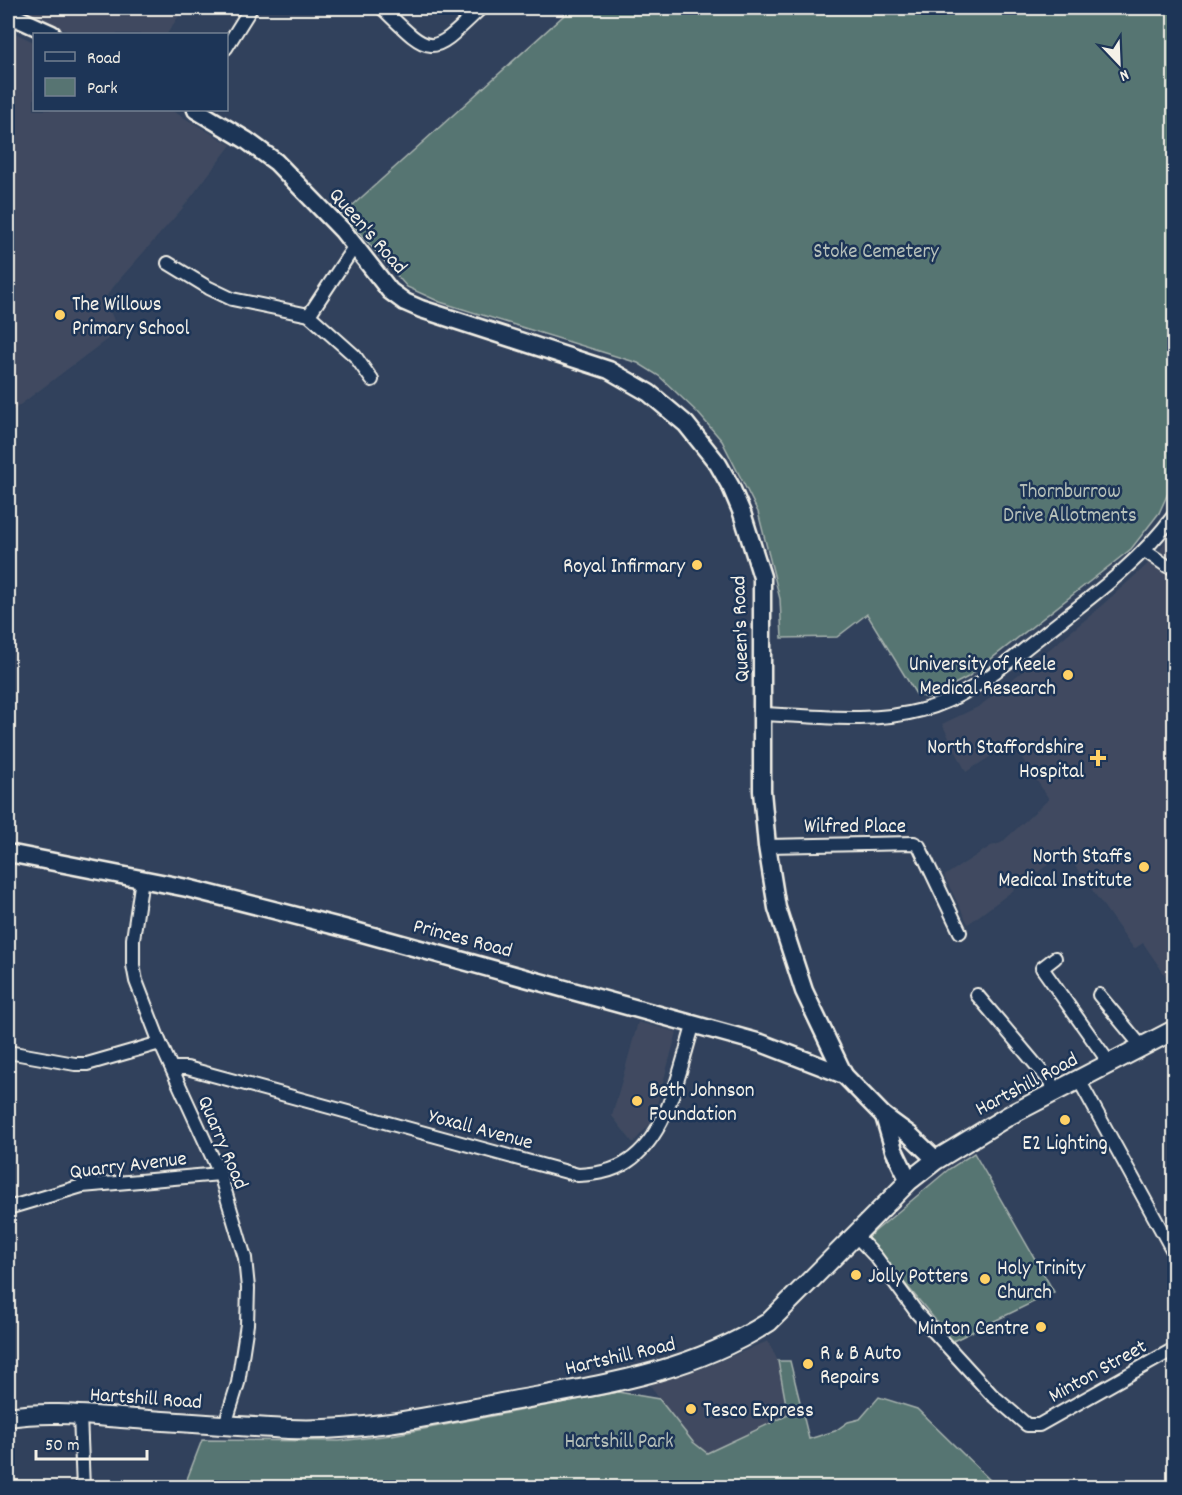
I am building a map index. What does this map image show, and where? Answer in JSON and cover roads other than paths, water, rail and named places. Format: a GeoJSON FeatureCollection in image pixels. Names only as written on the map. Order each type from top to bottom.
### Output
{"type":"FeatureCollection","features":[{"type":"Feature","properties":{"kind":"main road","name":"Hartshill Road"},"geometry":{"type":"LineString","coordinates":[[8,1417],[48,1413],[291,1429],[347,1428],[481,1407],[655,1373],[687,1363],[742,1339],[769,1322],[909,1182],[936,1160],[1010,1116],[1142,1047],[1173,1035]]}},
{"type":"Feature","properties":{"kind":"street"},"geometry":{"type":"LineString","coordinates":[[228,45],[251,8]]}},
{"type":"Feature","properties":{"kind":"street"},"geometry":{"type":"LineString","coordinates":[[382,8],[414,39],[424,45],[437,45],[448,40],[481,8]]}},
{"type":"Feature","properties":{"kind":"street"},"geometry":{"type":"LineString","coordinates":[[8,14],[50,33]]}},
{"type":"Feature","properties":{"kind":"street","name":"Queen's Road"},"geometry":{"type":"LineString","coordinates":[[198,111],[246,140],[276,162],[336,223],[390,291],[405,302],[546,351],[609,369],[649,393],[686,424],[708,450],[731,487],[757,555],[762,577],[764,714],[762,791],[777,908],[804,991],[844,1075]]}},
{"type":"Feature","properties":{"kind":"street"},"geometry":{"type":"LineString","coordinates":[[309,315],[354,247]]}},
{"type":"Feature","properties":{"kind":"street"},"geometry":{"type":"LineString","coordinates":[[168,263],[232,299],[309,315],[360,353],[372,380]]}},
{"type":"Feature","properties":{"kind":"street"},"geometry":{"type":"LineString","coordinates":[[764,714],[873,719],[912,713],[946,703],[988,677],[1092,597],[1145,551],[1174,515]]}},
{"type":"Feature","properties":{"kind":"street"},"geometry":{"type":"LineString","coordinates":[[1145,551],[1167,566],[1174,568]]}},
{"type":"Feature","properties":{"kind":"street","name":"Wilfred Place"},"geometry":{"type":"LineString","coordinates":[[768,846],[915,843],[919,846],[960,932]]}},
{"type":"Feature","properties":{"kind":"street","name":"Princes Road"},"geometry":{"type":"LineString","coordinates":[[8,853],[142,879],[344,928],[761,1043],[844,1075],[884,1116],[910,1135],[936,1160]]}},
{"type":"Feature","properties":{"kind":"street","name":"Quarry Road"},"geometry":{"type":"LineString","coordinates":[[142,879],[133,939],[133,964],[139,990],[160,1043],[220,1173],[245,1258],[248,1288],[247,1324],[238,1383],[225,1425]]}},
{"type":"Feature","properties":{"kind":"street"},"geometry":{"type":"LineString","coordinates":[[1055,958],[1042,968],[1110,1064]]}},
{"type":"Feature","properties":{"kind":"street"},"geometry":{"type":"LineString","coordinates":[[977,995],[1058,1091]]}},
{"type":"Feature","properties":{"kind":"street"},"geometry":{"type":"LineString","coordinates":[[1099,995],[1142,1047]]}},
{"type":"Feature","properties":{"kind":"street","name":"Yoxall Avenue"},"geometry":{"type":"LineString","coordinates":[[172,1068],[187,1068],[578,1175],[597,1174],[627,1162],[652,1138],[665,1116],[694,1023]]}},
{"type":"Feature","properties":{"kind":"street"},"geometry":{"type":"LineString","coordinates":[[8,1052],[75,1064],[87,1064],[160,1043]]}},
{"type":"Feature","properties":{"kind":"street"},"geometry":{"type":"LineString","coordinates":[[1079,1080],[1174,1253]]}},
{"type":"Feature","properties":{"kind":"street","name":"Princes Road"},"geometry":{"type":"LineString","coordinates":[[884,1116],[894,1150],[909,1182]]}},
{"type":"Feature","properties":{"kind":"street","name":"Quarry Avenue"},"geometry":{"type":"LineString","coordinates":[[8,1208],[82,1186],[220,1173]]}},
{"type":"Feature","properties":{"kind":"street","name":"Minton Street"},"geometry":{"type":"LineString","coordinates":[[856,1236],[876,1257],[917,1313],[991,1394],[1027,1425],[1039,1425],[1174,1349]]}},
{"type":"Feature","properties":{"kind":"street"},"geometry":{"type":"LineString","coordinates":[[80,1415],[83,1488]]}},
{"type":"Feature","properties":{"kind":"place","name":"The Willows Primary School"},"geometry":{"type":"Point","coordinates":[60,315]}},
{"type":"Feature","properties":{"kind":"place","name":"Royal Infirmary"},"geometry":{"type":"Point","coordinates":[697,565]}},
{"type":"Feature","properties":{"kind":"place","name":"University of Keele Medical Research"},"geometry":{"type":"Point","coordinates":[1068,675]}},
{"type":"Feature","properties":{"kind":"place","name":"North Staffordshire Hospital"},"geometry":{"type":"Point","coordinates":[1098,758]}},
{"type":"Feature","properties":{"kind":"place","name":"North Staffs Medical Institute"},"geometry":{"type":"Point","coordinates":[1144,867]}},
{"type":"Feature","properties":{"kind":"place","name":"Beth Johnson Foundation"},"geometry":{"type":"Point","coordinates":[637,1101]}},
{"type":"Feature","properties":{"kind":"place","name":"E2 Lighting"},"geometry":{"type":"Point","coordinates":[1065,1120]}},
{"type":"Feature","properties":{"kind":"place","name":"Jolly Potters"},"geometry":{"type":"Point","coordinates":[856,1275]}},
{"type":"Feature","properties":{"kind":"place","name":"Holy Trinity Church"},"geometry":{"type":"Point","coordinates":[985,1279]}},
{"type":"Feature","properties":{"kind":"place","name":"Minton Centre"},"geometry":{"type":"Point","coordinates":[1041,1327]}},
{"type":"Feature","properties":{"kind":"place","name":"R & B Auto Repairs"},"geometry":{"type":"Point","coordinates":[808,1364]}},
{"type":"Feature","properties":{"kind":"place","name":"Tesco Express"},"geometry":{"type":"Point","coordinates":[691,1409]}},
{"type":"Feature","properties":{"kind":"park label","name":"Stoke Cemetery"},"geometry":{"type":"Point","coordinates":[876,250]}},
{"type":"Feature","properties":{"kind":"park label","name":"Thornburrow Drive Allotments"},"geometry":{"type":"Point","coordinates":[1070,502]}},
{"type":"Feature","properties":{"kind":"park label","name":"Hartshill Park"},"geometry":{"type":"Point","coordinates":[619,1440]}}]}
